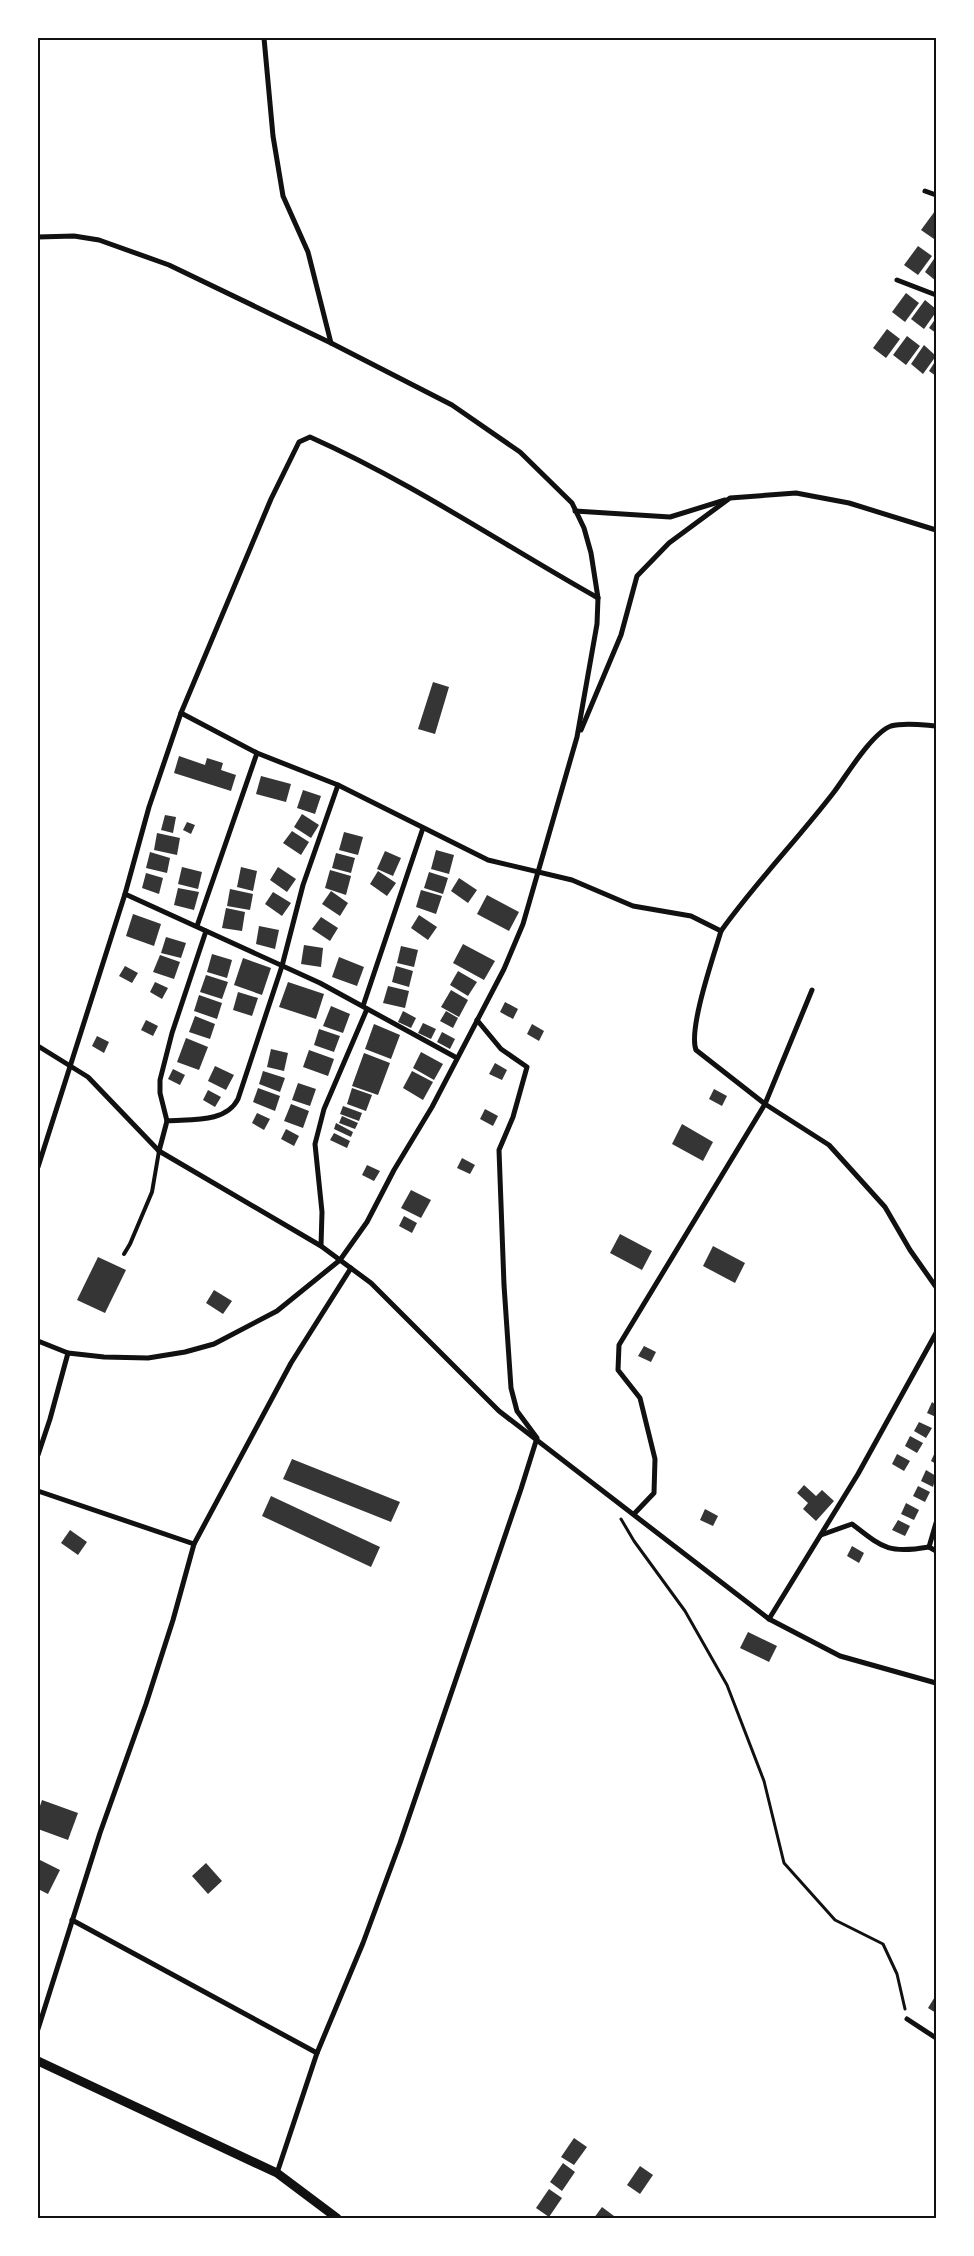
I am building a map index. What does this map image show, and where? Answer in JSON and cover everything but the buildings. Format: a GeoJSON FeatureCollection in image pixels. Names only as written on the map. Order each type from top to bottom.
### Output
{"type":"FeatureCollection","features":[{"type":"Feature","properties":{"kind":"street"},"geometry":{"type":"LineString","coordinates":[[264,38],[273,136],[283,196],[308,252],[332,343]]}},
{"type":"Feature","properties":{"kind":"street"},"geometry":{"type":"LineString","coordinates":[[925,191],[936,195]]}},
{"type":"Feature","properties":{"kind":"street"},"geometry":{"type":"LineString","coordinates":[[38,237],[74,236],[108,244],[169,265],[332,343],[452,404],[504,439],[552,481],[572,503],[584,528],[591,553],[598,598],[597,624],[577,737],[536,872],[523,924],[504,969],[457,1058],[367,1222],[340,1260],[277,1311],[214,1344],[185,1352],[148,1358],[68,1353],[38,1341]]}},
{"type":"Feature","properties":{"kind":"street"},"geometry":{"type":"LineString","coordinates":[[897,280],[936,295]]}},
{"type":"Feature","properties":{"kind":"street"},"geometry":{"type":"LineString","coordinates":[[38,1167],[54,1122],[69,1065],[125,894],[149,807],[181,713],[271,499],[299,442],[310,437],[334,448],[449,509],[598,598]]}},
{"type":"Feature","properties":{"kind":"street"},"geometry":{"type":"LineString","coordinates":[[575,511],[670,517],[730,498],[796,492],[849,503],[936,530]]}},
{"type":"Feature","properties":{"kind":"street"},"geometry":{"type":"LineString","coordinates":[[577,737],[604,678],[620,635],[637,576],[646,564],[669,543],[730,498]]}},
{"type":"Feature","properties":{"kind":"street"},"geometry":{"type":"LineString","coordinates":[[181,713],[257,753],[338,785],[488,860],[572,880],[633,906],[691,916],[721,931]]}},
{"type":"Feature","properties":{"kind":"street"},"geometry":{"type":"LineString","coordinates":[[936,726],[917,724],[890,726],[876,738],[856,760],[834,792],[746,896],[721,931],[699,1012],[695,1047],[704,1059],[765,1104],[829,1145],[885,1207],[910,1250],[936,1287]]}},
{"type":"Feature","properties":{"kind":"street"},"geometry":{"type":"LineString","coordinates":[[197,926],[257,753]]}},
{"type":"Feature","properties":{"kind":"street"},"geometry":{"type":"LineString","coordinates":[[167,1121],[218,1116],[233,1108],[254,1053],[282,966],[302,885],[338,785]]}},
{"type":"Feature","properties":{"kind":"street"},"geometry":{"type":"LineString","coordinates":[[321,1246],[322,1212],[315,1144],[324,1109],[365,1008],[423,828]]}},
{"type":"Feature","properties":{"kind":"street"},"geometry":{"type":"LineString","coordinates":[[125,894],[320,983],[457,1058]]}},
{"type":"Feature","properties":{"kind":"street"},"geometry":{"type":"LineString","coordinates":[[159,1151],[167,1121],[160,1093],[160,1080],[172,1033],[206,931]]}},
{"type":"Feature","properties":{"kind":"street"},"geometry":{"type":"LineString","coordinates":[[634,1514],[654,1493],[655,1459],[640,1398],[618,1370],[619,1345],[765,1104],[812,990]]}},
{"type":"Feature","properties":{"kind":"street"},"geometry":{"type":"LineString","coordinates":[[477,1020],[501,1049],[527,1067],[513,1117],[499,1150],[499,1201],[511,1388],[517,1411],[536,1438]]}},
{"type":"Feature","properties":{"kind":"street"},"geometry":{"type":"LineString","coordinates":[[38,1046],[95,1083],[159,1151],[321,1246],[371,1283],[499,1411],[769,1619],[840,1656],[936,1683]]}},
{"type":"Feature","properties":{"kind":"street"},"geometry":{"type":"LineString","coordinates":[[38,2028],[72,1920],[146,1704],[173,1620],[194,1544],[291,1364],[351,1268]]}},
{"type":"Feature","properties":{"kind":"street"},"geometry":{"type":"LineString","coordinates":[[769,1619],[858,1474],[936,1333]]}},
{"type":"Feature","properties":{"kind":"street"},"geometry":{"type":"LineString","coordinates":[[38,1454],[50,1419],[68,1353]]}},
{"type":"Feature","properties":{"kind":"street"},"geometry":{"type":"LineString","coordinates":[[277,2174],[318,2053],[363,1943],[403,1834],[521,1489],[536,1438]]}},
{"type":"Feature","properties":{"kind":"street"},"geometry":{"type":"LineString","coordinates":[[38,1492],[194,1544]]}},
{"type":"Feature","properties":{"kind":"street"},"geometry":{"type":"LineString","coordinates":[[929,1546],[936,1523]]}},
{"type":"Feature","properties":{"kind":"street"},"geometry":{"type":"LineString","coordinates":[[820,1534],[852,1524],[884,1548],[911,1550],[929,1546],[936,1551]]}},
{"type":"Feature","properties":{"kind":"street"},"geometry":{"type":"LineString","coordinates":[[72,1920],[318,2053]]}},
{"type":"Feature","properties":{"kind":"street"},"geometry":{"type":"LineString","coordinates":[[907,2019],[936,2038]]}},
{"type":"Feature","properties":{"kind":"street"},"geometry":{"type":"LineString","coordinates":[[38,2061],[277,2174],[338,2218]]}},
{"type":"Feature","properties":{"kind":"lane"},"geometry":{"type":"LineString","coordinates":[[124,1254],[152,1192],[159,1151]]}},
{"type":"Feature","properties":{"kind":"path"},"geometry":{"type":"LineString","coordinates":[[620,1517],[634,1541],[685,1611],[727,1684],[764,1781],[784,1863],[835,1920],[883,1944],[897,1974],[907,2019]]}}]}
